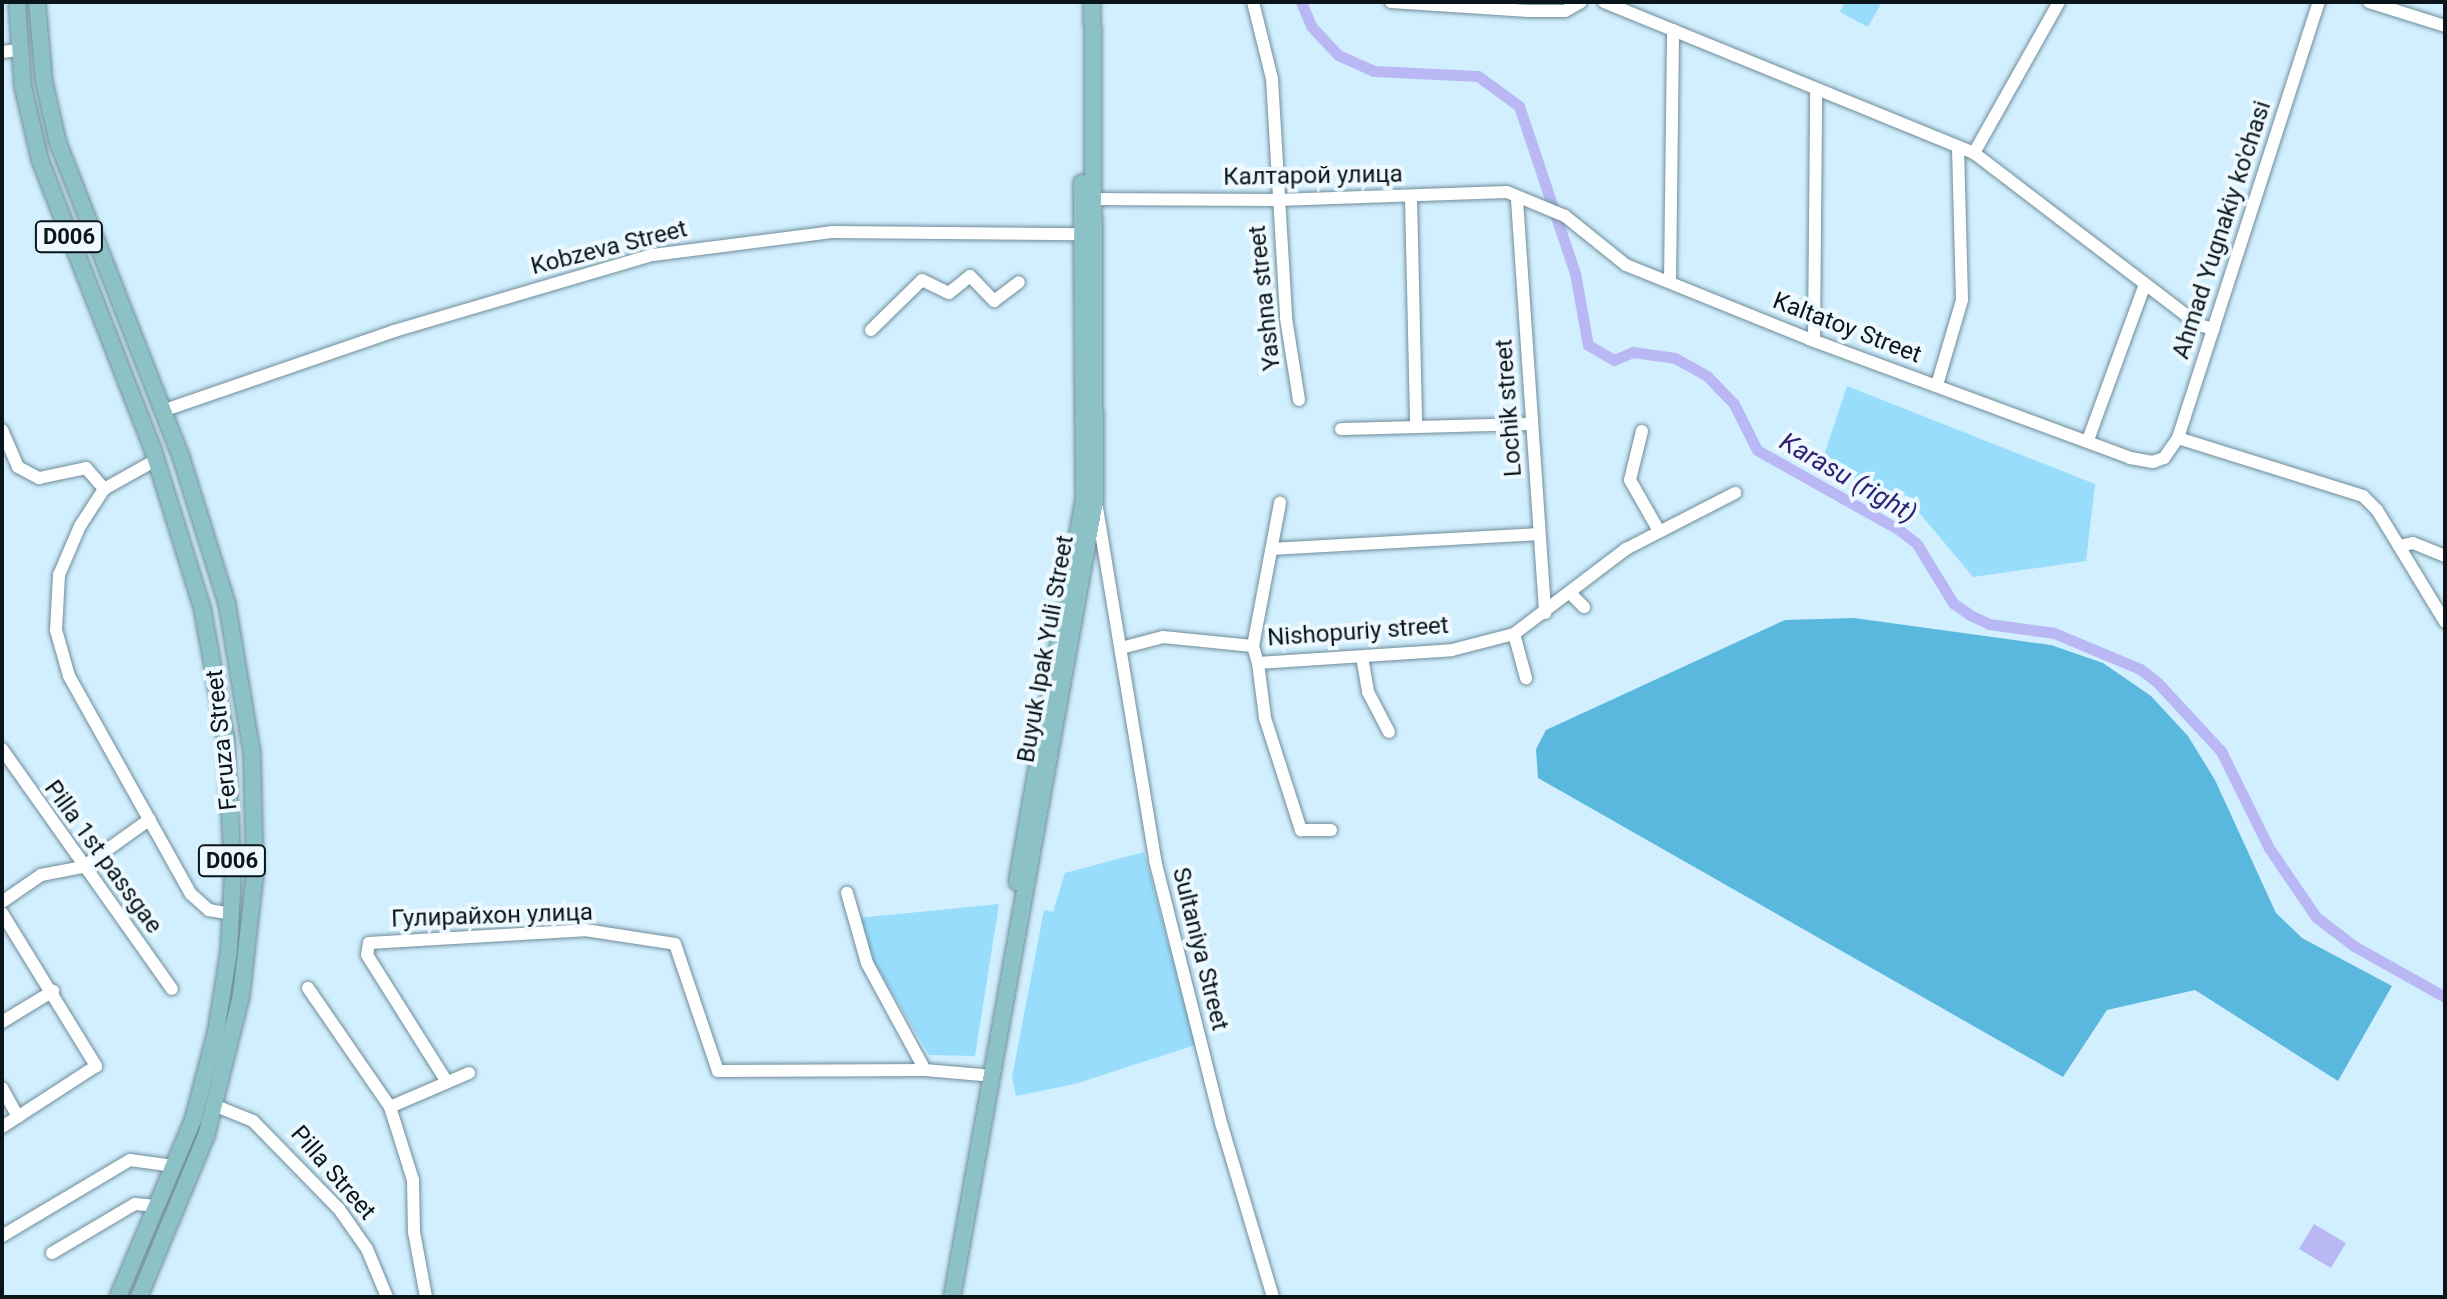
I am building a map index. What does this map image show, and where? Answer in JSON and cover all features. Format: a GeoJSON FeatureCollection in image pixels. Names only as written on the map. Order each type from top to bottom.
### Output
{"type":"FeatureCollection","features":[{"type":"Feature","properties":{"kind":"main road","name":"D006"},"geometry":{"type":"LineString","coordinates":[[17,2],[10,51],[40,160],[143,417]]}},
{"type":"Feature","properties":{"kind":"main road","name":"D006"},"geometry":{"type":"LineString","coordinates":[[37,2],[44,82],[64,163],[165,410]]}},
{"type":"Feature","properties":{"kind":"main road","name":"Buyuk Ipak Yuli Street"},"geometry":{"type":"LineString","coordinates":[[1081,2],[1088,199]]}},
{"type":"Feature","properties":{"kind":"main road","name":"Buyuk Ipak Yuli Street"},"geometry":{"type":"LineString","coordinates":[[952,1297],[1082,521],[1092,2]]}},
{"type":"Feature","properties":{"kind":"main road","name":"Buyuk Ipak Yuli Street"},"geometry":{"type":"LineString","coordinates":[[942,1297],[987,1076],[1095,501],[1088,234]]}},
{"type":"Feature","properties":{"kind":"main road"},"geometry":{"type":"LineString","coordinates":[[143,417],[165,410]]}},
{"type":"Feature","properties":{"kind":"main road","name":"Feruza Street"},"geometry":{"type":"LineString","coordinates":[[141,1292],[216,1106],[251,929],[252,754],[227,604],[165,410]]}},
{"type":"Feature","properties":{"kind":"main road","name":"Feruza Street"},"geometry":{"type":"LineString","coordinates":[[121,1289],[174,1166],[211,1056],[231,914],[230,796],[220,687],[202,607],[143,417]]}},
{"type":"Feature","properties":{"kind":"main road"},"geometry":{"type":"LineString","coordinates":[[121,1289],[141,1292]]}},
{"type":"Feature","properties":{"kind":"street","name":"Yashna street"},"geometry":{"type":"LineString","coordinates":[[1253,2],[1272,79],[1286,318],[1299,400]]}},
{"type":"Feature","properties":{"kind":"street"},"geometry":{"type":"LineString","coordinates":[[1392,2],[1565,11],[1581,2]]}},
{"type":"Feature","properties":{"kind":"street"},"geometry":{"type":"LineString","coordinates":[[1604,2],[1974,153],[2199,325],[2213,329]]}},
{"type":"Feature","properties":{"kind":"street"},"geometry":{"type":"LineString","coordinates":[[1974,153],[2059,2]]}},
{"type":"Feature","properties":{"kind":"street","name":"Ahmad Yugnakiy ko'chasi"},"geometry":{"type":"LineString","coordinates":[[2153,462],[2164,458],[2178,438],[2319,2]]}},
{"type":"Feature","properties":{"kind":"street"},"geometry":{"type":"LineString","coordinates":[[2369,2],[2445,26]]}},
{"type":"Feature","properties":{"kind":"street"},"geometry":{"type":"LineString","coordinates":[[1670,282],[1673,30]]}},
{"type":"Feature","properties":{"kind":"street"},"geometry":{"type":"LineString","coordinates":[[1814,341],[1816,89]]}},
{"type":"Feature","properties":{"kind":"street"},"geometry":{"type":"LineString","coordinates":[[1937,385],[1962,300],[1958,147]]}},
{"type":"Feature","properties":{"kind":"street","name":"Калтарой улица"},"geometry":{"type":"LineString","coordinates":[[1088,199],[1411,198],[1507,192],[1517,200],[1540,206]]}},
{"type":"Feature","properties":{"kind":"street"},"geometry":{"type":"LineString","coordinates":[[1411,198],[1416,427]]}},
{"type":"Feature","properties":{"kind":"street","name":"Lochik street"},"geometry":{"type":"LineString","coordinates":[[1517,200],[1545,613]]}},
{"type":"Feature","properties":{"kind":"street","name":"Kaltatoy Street"},"geometry":{"type":"LineString","coordinates":[[1540,206],[1565,216],[1626,265],[1814,341],[2153,462]]}},
{"type":"Feature","properties":{"kind":"street","name":"Kobzeva Street"},"geometry":{"type":"LineString","coordinates":[[165,410],[394,331],[653,255],[832,232],[1088,234]]}},
{"type":"Feature","properties":{"kind":"street"},"geometry":{"type":"LineString","coordinates":[[871,330],[922,280],[949,293],[970,276],[994,301],[1019,282]]}},
{"type":"Feature","properties":{"kind":"street"},"geometry":{"type":"LineString","coordinates":[[2088,440],[2145,284]]}},
{"type":"Feature","properties":{"kind":"street"},"geometry":{"type":"LineString","coordinates":[[1341,429],[1531,424]]}},
{"type":"Feature","properties":{"kind":"street"},"geometry":{"type":"LineString","coordinates":[[2,430],[18,467],[39,478],[86,468],[104,489]]}},
{"type":"Feature","properties":{"kind":"street"},"geometry":{"type":"LineString","coordinates":[[1642,431],[1630,480],[1659,531]]}},
{"type":"Feature","properties":{"kind":"street"},"geometry":{"type":"LineString","coordinates":[[2178,438],[2363,496],[2399,546],[2445,622]]}},
{"type":"Feature","properties":{"kind":"street"},"geometry":{"type":"LineString","coordinates":[[156,460],[138,467],[104,489],[63,557],[56,630],[69,676],[197,900],[209,910],[231,914]]}},
{"type":"Feature","properties":{"kind":"street","name":"Nishopuriy street"},"geometry":{"type":"LineString","coordinates":[[1121,648],[1163,637],[1253,646],[1258,663],[1452,650],[1514,634],[1626,549],[1735,493]]}},
{"type":"Feature","properties":{"kind":"street","name":"Sultаniya Street"},"geometry":{"type":"LineString","coordinates":[[1095,501],[1155,860],[1222,1126],[1273,1297]]}},
{"type":"Feature","properties":{"kind":"street"},"geometry":{"type":"LineString","coordinates":[[1253,646],[1280,503]]}},
{"type":"Feature","properties":{"kind":"street"},"geometry":{"type":"LineString","coordinates":[[1272,549],[1539,534]]}},
{"type":"Feature","properties":{"kind":"street"},"geometry":{"type":"LineString","coordinates":[[2399,546],[2413,543],[2445,556]]}},
{"type":"Feature","properties":{"kind":"street"},"geometry":{"type":"LineString","coordinates":[[1570,593],[1584,607]]}},
{"type":"Feature","properties":{"kind":"street"},"geometry":{"type":"LineString","coordinates":[[1514,634],[1526,678]]}},
{"type":"Feature","properties":{"kind":"street"},"geometry":{"type":"LineString","coordinates":[[1362,657],[1368,692],[1389,732]]}},
{"type":"Feature","properties":{"kind":"street"},"geometry":{"type":"LineString","coordinates":[[1258,663],[1265,718],[1301,830],[1331,830]]}},
{"type":"Feature","properties":{"kind":"street","name":"Pilla 1st passgae"},"geometry":{"type":"LineString","coordinates":[[2,749],[172,989]]}},
{"type":"Feature","properties":{"kind":"street"},"geometry":{"type":"LineString","coordinates":[[2,902],[41,875],[83,867],[150,819]]}},
{"type":"Feature","properties":{"kind":"street"},"geometry":{"type":"LineString","coordinates":[[847,893],[867,963],[925,1070],[987,1076]]}},
{"type":"Feature","properties":{"kind":"street"},"geometry":{"type":"LineString","coordinates":[[2,913],[53,991],[96,1066],[2,1127]]}},
{"type":"Feature","properties":{"kind":"street","name":"Гулирайхон улица"},"geometry":{"type":"LineString","coordinates":[[447,1082],[367,955],[369,943],[585,930],[675,944],[718,1071],[925,1070]]}},
{"type":"Feature","properties":{"kind":"street"},"geometry":{"type":"LineString","coordinates":[[308,988],[390,1107],[413,1180],[414,1232],[426,1297]]}},
{"type":"Feature","properties":{"kind":"street"},"geometry":{"type":"LineString","coordinates":[[2,1022],[53,991]]}},
{"type":"Feature","properties":{"kind":"street"},"geometry":{"type":"LineString","coordinates":[[390,1107],[469,1073]]}},
{"type":"Feature","properties":{"kind":"street"},"geometry":{"type":"LineString","coordinates":[[2,1088],[18,1117]]}},
{"type":"Feature","properties":{"kind":"street","name":"Pilla Street"},"geometry":{"type":"LineString","coordinates":[[216,1106],[253,1121],[339,1209],[367,1249],[387,1297]]}},
{"type":"Feature","properties":{"kind":"street"},"geometry":{"type":"LineString","coordinates":[[2,1236],[130,1160],[174,1166]]}},
{"type":"Feature","properties":{"kind":"street"},"geometry":{"type":"LineString","coordinates":[[52,1253],[135,1204],[157,1206]]}},
{"type":"Feature","properties":{"kind":"shaded area"},"geometry":{"type":"Polygon","coordinates":[[[1845,2],[1882,2],[1868,27],[1840,12],[1845,2]]]}},
{"type":"Feature","properties":{"kind":"shaded area"},"geometry":{"type":"Polygon","coordinates":[[[1847,386],[2095,484],[2086,561],[1973,577],[1912,504],[1916,499],[1820,467],[1847,386]]]}},
{"type":"Feature","properties":{"kind":"shaded area"},"geometry":{"type":"Polygon","coordinates":[[[1854,618],[2051,645],[2103,663],[2151,696],[2188,736],[2215,780],[2276,913],[2302,938],[2392,986],[2338,1081],[2195,990],[2107,1010],[2063,1077],[1538,778],[1536,749],[1546,730],[1785,620],[1854,618]]]}},
{"type":"Feature","properties":{"kind":"shaded area"},"geometry":{"type":"Polygon","coordinates":[[[1144,852],[1195,1045],[1075,1084],[1016,1096],[1012,1077],[1044,910],[1053,912],[1065,873],[1144,852]]]}},
{"type":"Feature","properties":{"kind":"shaded area"},"geometry":{"type":"Polygon","coordinates":[[[999,904],[975,1056],[929,1055],[869,953],[858,918],[999,904]]]}},
{"type":"Feature","properties":{"kind":"shaded area"},"geometry":{"type":"Polygon","coordinates":[[[2314,1224],[2346,1243],[2331,1268],[2299,1249],[2314,1224]]]}},
{"type":"Feature","properties":{"kind":"waterway","name":"Karasu (right)"},"geometry":{"type":"LineString","coordinates":[[1301,2],[1311,26],[1338,55],[1374,71],[1478,76],[1519,106],[1575,273],[1588,345],[1614,360],[1633,352],[1675,358],[1707,376],[1734,404],[1757,450],[1898,529],[1917,544],[1953,603],[1970,615],[1989,624],[2054,633],[2140,669],[2157,682],[2221,751],[2269,848],[2316,917],[2354,946],[2445,997]]}}]}
